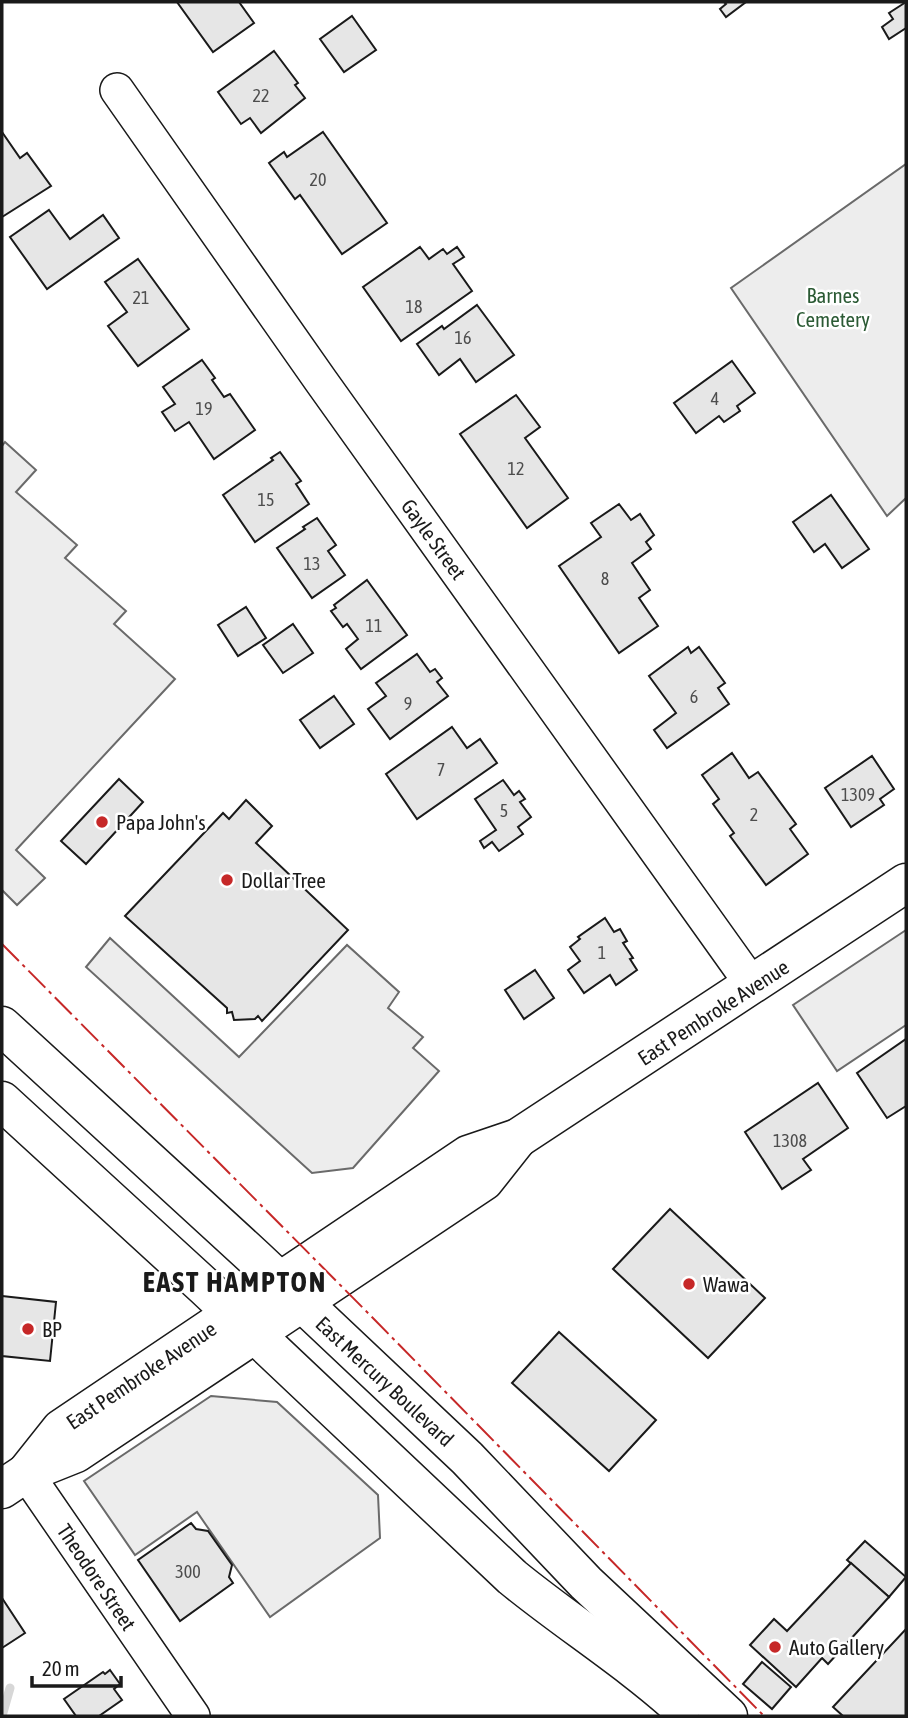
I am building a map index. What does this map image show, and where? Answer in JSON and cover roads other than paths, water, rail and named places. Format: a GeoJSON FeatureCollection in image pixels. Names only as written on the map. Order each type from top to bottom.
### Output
{"type":"FeatureCollection","features":[{"type":"Feature","properties":{"kind":"main road","name":"East Pembroke Avenue"},"geometry":{"type":"LineString","coordinates":[[14,1481],[76,1453],[242,1324],[290,1291],[468,1155],[519,1138],[906,883]]}},
{"type":"Feature","properties":{"kind":"main road","name":"East Mercury Boulevard"},"geometry":{"type":"LineString","coordinates":[[2,1026],[467,1458],[626,1622],[728,1716]]}},
{"type":"Feature","properties":{"kind":"main road"},"geometry":{"type":"LineString","coordinates":[[2,1101],[512,1577],[555,1612],[650,1680],[691,1716]]}},
{"type":"Feature","properties":{"kind":"street","name":"Gayle Street"},"geometry":{"type":"LineString","coordinates":[[117,90],[753,986]]}},
{"type":"Feature","properties":{"kind":"street","name":"Theodore Street"},"geometry":{"type":"LineString","coordinates":[[14,1481],[193,1716]]}},
{"type":"Feature","properties":{"kind":"waterway"},"geometry":{"type":"LineString","coordinates":[[2,1716],[10,1688]]}},
{"type":"Feature","properties":{"kind":"place","name":"Papa John's"},"geometry":{"type":"Point","coordinates":[102,822]}},
{"type":"Feature","properties":{"kind":"place","name":"Dollar Tree"},"geometry":{"type":"Point","coordinates":[227,880]}},
{"type":"Feature","properties":{"kind":"place","name":"Wawa"},"geometry":{"type":"Point","coordinates":[689,1284]}},
{"type":"Feature","properties":{"kind":"place","name":"BP"},"geometry":{"type":"Point","coordinates":[28,1329]}},
{"type":"Feature","properties":{"kind":"place","name":"Auto Gallery"},"geometry":{"type":"Point","coordinates":[775,1647]}},
{"type":"Feature","properties":{"kind":"district","name":"EAST HAMPTON"},"geometry":{"type":"Point","coordinates":[235,1282]}},
{"type":"Feature","properties":{"kind":"park label","name":"Barnes Cemetery"},"geometry":{"type":"Point","coordinates":[833,307]}}]}
